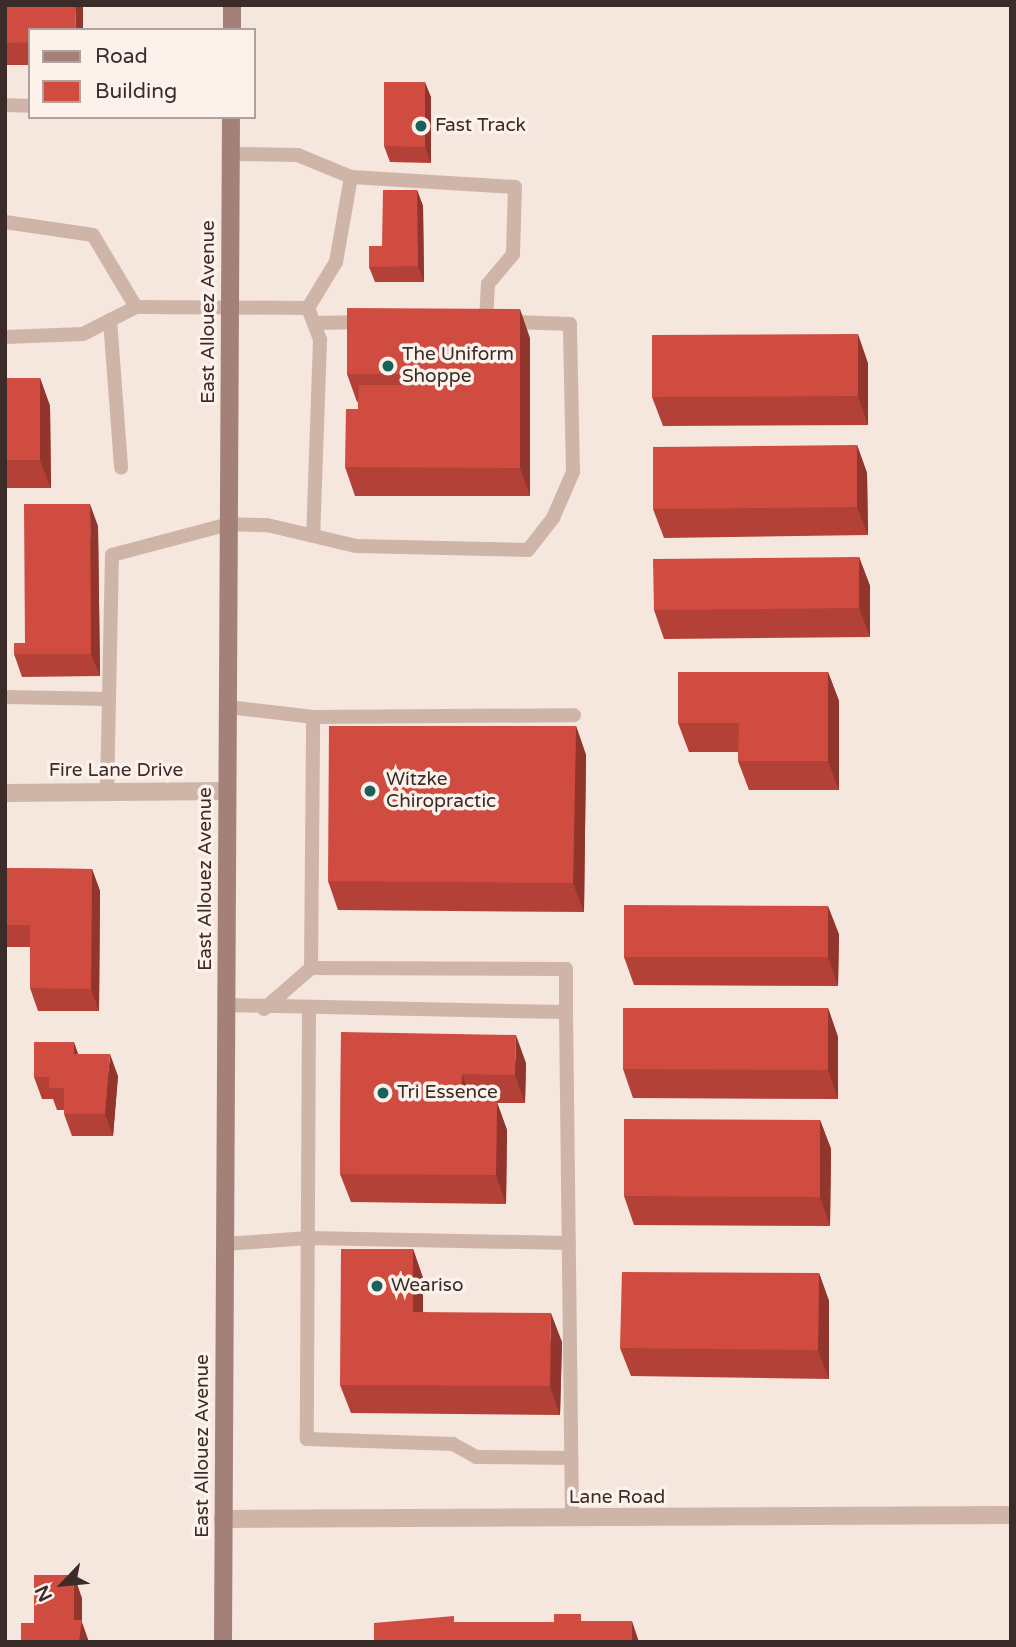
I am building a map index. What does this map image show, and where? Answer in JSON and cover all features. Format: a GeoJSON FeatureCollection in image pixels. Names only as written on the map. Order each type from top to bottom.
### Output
{"type":"FeatureCollection","features":[{"type":"Feature","properties":{"kind":"street"},"geometry":{"type":"LineString","coordinates":[[232,5],[232,28]]}},
{"type":"Feature","properties":{"kind":"street","name":"East Allouez Avenue"},"geometry":{"type":"LineString","coordinates":[[223,1642],[231,119]]}},
{"type":"Feature","properties":{"kind":"street","name":"Fire Lane Drive"},"geometry":{"type":"LineString","coordinates":[[5,793],[227,791]]}},
{"type":"Feature","properties":{"kind":"street","name":"Lane Road"},"geometry":{"type":"LineString","coordinates":[[223,1519],[1011,1515]]}},
{"type":"Feature","properties":{"kind":"lane"},"geometry":{"type":"LineString","coordinates":[[5,105],[28,106]]}},
{"type":"Feature","properties":{"kind":"lane"},"geometry":{"type":"LineString","coordinates":[[107,792],[112,555],[229,524],[313,536],[356,547],[528,550],[554,517],[573,472],[570,324],[480,321],[488,284],[513,254],[515,187],[351,177],[298,155],[231,154]]}},
{"type":"Feature","properties":{"kind":"lane"},"geometry":{"type":"LineString","coordinates":[[313,536],[321,388],[314,323],[309,308],[336,262],[351,177]]}},
{"type":"Feature","properties":{"kind":"lane"},"geometry":{"type":"LineString","coordinates":[[5,222],[93,234],[136,307]]}},
{"type":"Feature","properties":{"kind":"lane"},"geometry":{"type":"LineString","coordinates":[[5,337],[83,334],[136,307],[309,308]]}},
{"type":"Feature","properties":{"kind":"lane"},"geometry":{"type":"LineString","coordinates":[[110,320],[121,468]]}},
{"type":"Feature","properties":{"kind":"lane"},"geometry":{"type":"LineString","coordinates":[[314,323],[380,322]]}},
{"type":"Feature","properties":{"kind":"lane"},"geometry":{"type":"LineString","coordinates":[[5,697],[109,699]]}},
{"type":"Feature","properties":{"kind":"lane"},"geometry":{"type":"LineString","coordinates":[[228,707],[313,717],[574,715]]}},
{"type":"Feature","properties":{"kind":"lane"},"geometry":{"type":"LineString","coordinates":[[311,968],[313,717]]}},
{"type":"Feature","properties":{"kind":"lane"},"geometry":{"type":"LineString","coordinates":[[264,1009],[311,968],[566,969],[572,1519]]}},
{"type":"Feature","properties":{"kind":"lane"},"geometry":{"type":"LineString","coordinates":[[226,1005],[264,1009],[566,1013]]}},
{"type":"Feature","properties":{"kind":"lane"},"geometry":{"type":"LineString","coordinates":[[309,1009],[307,1439],[453,1444],[476,1457],[571,1458]]}},
{"type":"Feature","properties":{"kind":"lane"},"geometry":{"type":"LineString","coordinates":[[225,1244],[308,1238],[569,1243]]}},
{"type":"Feature","properties":{"kind":"building"},"geometry":{"type":"Polygon","coordinates":[[[5,5],[75,5],[76,28],[28,28],[28,42],[5,43],[5,5]]]}},
{"type":"Feature","properties":{"kind":"building"},"geometry":{"type":"Polygon","coordinates":[[[384,82],[425,82],[425,147],[384,146],[384,82]]]}},
{"type":"Feature","properties":{"kind":"building"},"geometry":{"type":"Polygon","coordinates":[[[383,190],[417,190],[418,266],[369,267],[369,246],[382,246],[383,190]]]}},
{"type":"Feature","properties":{"kind":"building"},"geometry":{"type":"Polygon","coordinates":[[[347,308],[520,309],[520,468],[345,467],[346,409],[358,409],[359,385],[422,385],[422,374],[347,374],[347,308]]]}},
{"type":"Feature","properties":{"kind":"building"},"geometry":{"type":"Polygon","coordinates":[[[858,334],[858,396],[652,397],[652,335],[858,334]]]}},
{"type":"Feature","properties":{"kind":"building"},"geometry":{"type":"Polygon","coordinates":[[[5,378],[40,378],[40,460],[5,460],[5,378]]]}},
{"type":"Feature","properties":{"kind":"building"},"geometry":{"type":"Polygon","coordinates":[[[857,445],[857,507],[653,509],[653,447],[857,445]]]}},
{"type":"Feature","properties":{"kind":"building"},"geometry":{"type":"Polygon","coordinates":[[[24,504],[90,504],[91,654],[14,654],[14,643],[25,643],[24,504]]]}},
{"type":"Feature","properties":{"kind":"building"},"geometry":{"type":"Polygon","coordinates":[[[859,557],[859,608],[654,610],[653,559],[859,557]]]}},
{"type":"Feature","properties":{"kind":"building"},"geometry":{"type":"Polygon","coordinates":[[[678,672],[828,672],[828,761],[738,761],[739,723],[678,723],[678,672]]]}},
{"type":"Feature","properties":{"kind":"building"},"geometry":{"type":"Polygon","coordinates":[[[329,726],[576,726],[573,883],[328,881],[329,726]]]}},
{"type":"Feature","properties":{"kind":"building"},"geometry":{"type":"Polygon","coordinates":[[[5,868],[92,869],[91,989],[30,988],[30,925],[5,925],[5,868]]]}},
{"type":"Feature","properties":{"kind":"building"},"geometry":{"type":"Polygon","coordinates":[[[624,905],[828,906],[828,957],[624,957],[624,905]]]}},
{"type":"Feature","properties":{"kind":"building"},"geometry":{"type":"Polygon","coordinates":[[[623,1008],[828,1008],[828,1070],[623,1069],[623,1008]]]}},
{"type":"Feature","properties":{"kind":"building"},"geometry":{"type":"Polygon","coordinates":[[[341,1032],[516,1035],[515,1075],[462,1074],[461,1101],[497,1102],[496,1175],[340,1174],[341,1032]]]}},
{"type":"Feature","properties":{"kind":"building"},"geometry":{"type":"Polygon","coordinates":[[[34,1042],[74,1042],[74,1054],[110,1054],[105,1114],[64,1114],[64,1088],[49,1088],[49,1077],[34,1077],[34,1042]]]}},
{"type":"Feature","properties":{"kind":"building"},"geometry":{"type":"Polygon","coordinates":[[[624,1119],[820,1120],[820,1197],[624,1196],[624,1119]]]}},
{"type":"Feature","properties":{"kind":"building"},"geometry":{"type":"Polygon","coordinates":[[[341,1249],[413,1249],[413,1312],[551,1313],[550,1386],[340,1385],[341,1249]]]}},
{"type":"Feature","properties":{"kind":"building"},"geometry":{"type":"Polygon","coordinates":[[[622,1272],[819,1273],[818,1350],[620,1348],[622,1272]]]}},
{"type":"Feature","properties":{"kind":"building"},"geometry":{"type":"Polygon","coordinates":[[[34,1575],[74,1575],[74,1620],[82,1620],[79,1642],[21,1642],[21,1623],[34,1623],[34,1575]]]}},
{"type":"Feature","properties":{"kind":"building"},"geometry":{"type":"Polygon","coordinates":[[[554,1614],[581,1614],[581,1621],[632,1621],[632,1642],[374,1642],[374,1623],[454,1616],[454,1622],[554,1622],[554,1614]]]}},
{"type":"Feature","properties":{"kind":"place","name":"Fast Track"},"geometry":{"type":"Point","coordinates":[421,126]}},
{"type":"Feature","properties":{"kind":"place","name":"The Uniform Shoppe"},"geometry":{"type":"Point","coordinates":[388,366]}},
{"type":"Feature","properties":{"kind":"place","name":"Witzke Chiropractic"},"geometry":{"type":"Point","coordinates":[370,791]}},
{"type":"Feature","properties":{"kind":"place","name":"Tri Essence"},"geometry":{"type":"Point","coordinates":[383,1093]}},
{"type":"Feature","properties":{"kind":"place","name":"Weariso"},"geometry":{"type":"Point","coordinates":[377,1286]}}]}
